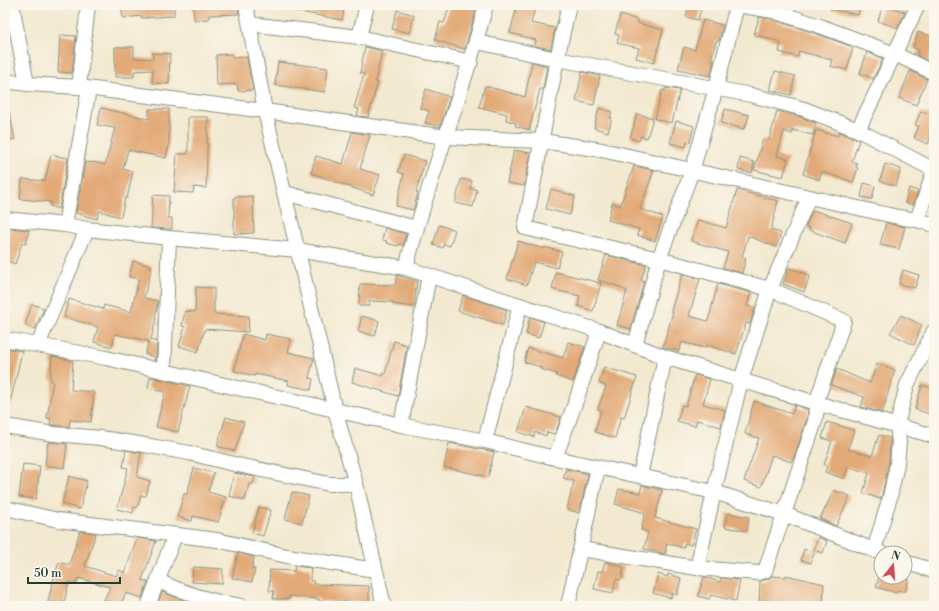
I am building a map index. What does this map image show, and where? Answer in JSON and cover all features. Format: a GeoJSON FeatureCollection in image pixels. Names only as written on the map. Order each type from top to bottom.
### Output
{"type":"FeatureCollection","features":[{"type":"Feature","properties":{"kind":"street"},"geometry":{"type":"LineString","coordinates":[[12,5],[27,84]]}},
{"type":"Feature","properties":{"kind":"street"},"geometry":{"type":"LineString","coordinates":[[65,225],[84,88],[88,5]]}},
{"type":"Feature","properties":{"kind":"street"},"geometry":{"type":"LineString","coordinates":[[246,5],[265,111],[335,410],[356,484],[384,606]]}},
{"type":"Feature","properties":{"kind":"street"},"geometry":{"type":"LineString","coordinates":[[359,37],[367,5]]}},
{"type":"Feature","properties":{"kind":"street"},"geometry":{"type":"LineString","coordinates":[[406,268],[416,228],[471,62],[486,5]]}},
{"type":"Feature","properties":{"kind":"street"},"geometry":{"type":"LineString","coordinates":[[569,5],[557,59],[525,228],[659,258],[770,289],[844,321],[816,402],[817,409],[815,421],[797,478],[765,571],[758,573],[697,568],[581,549]]}},
{"type":"Feature","properties":{"kind":"street"},"geometry":{"type":"LineString","coordinates":[[635,345],[659,258],[692,171],[716,88],[737,5],[773,11],[820,26],[895,54],[934,73]]}},
{"type":"Feature","properties":{"kind":"street"},"geometry":{"type":"LineString","coordinates":[[858,130],[918,5]]}},
{"type":"Feature","properties":{"kind":"street"},"geometry":{"type":"LineString","coordinates":[[250,24],[359,37],[471,62]]}},
{"type":"Feature","properties":{"kind":"street"},"geometry":{"type":"LineString","coordinates":[[477,42],[557,59],[751,95],[804,109],[858,130],[934,170],[917,220]]}},
{"type":"Feature","properties":{"kind":"street"},"geometry":{"type":"LineString","coordinates":[[5,81],[84,88],[265,111],[446,138],[542,141],[602,150],[934,225]]}},
{"type":"Feature","properties":{"kind":"street"},"geometry":{"type":"LineString","coordinates":[[285,193],[416,228]]}},
{"type":"Feature","properties":{"kind":"street"},"geometry":{"type":"LineString","coordinates":[[697,568],[741,380],[770,289],[809,196]]}},
{"type":"Feature","properties":{"kind":"street"},"geometry":{"type":"LineString","coordinates":[[5,219],[169,238],[297,250],[406,268],[599,330],[665,357],[934,436]]}},
{"type":"Feature","properties":{"kind":"street"},"geometry":{"type":"LineString","coordinates":[[38,346],[87,229]]}},
{"type":"Feature","properties":{"kind":"street"},"geometry":{"type":"LineString","coordinates":[[164,372],[169,238]]}},
{"type":"Feature","properties":{"kind":"street"},"geometry":{"type":"LineString","coordinates":[[401,425],[429,276]]}},
{"type":"Feature","properties":{"kind":"street"},"geometry":{"type":"LineString","coordinates":[[485,441],[520,305]]}},
{"type":"Feature","properties":{"kind":"street"},"geometry":{"type":"LineString","coordinates":[[555,458],[577,398],[599,330]]}},
{"type":"Feature","properties":{"kind":"street"},"geometry":{"type":"LineString","coordinates":[[880,545],[897,464],[899,442],[898,425],[907,386],[934,331]]}},
{"type":"Feature","properties":{"kind":"street"},"geometry":{"type":"LineString","coordinates":[[5,339],[106,358],[401,425],[485,441],[555,458],[714,492],[784,514],[873,550]]}},
{"type":"Feature","properties":{"kind":"street"},"geometry":{"type":"LineString","coordinates":[[640,476],[665,357]]}},
{"type":"Feature","properties":{"kind":"street"},"geometry":{"type":"LineString","coordinates":[[5,426],[54,434],[101,438],[139,444],[189,453],[238,466],[329,484],[356,484]]}},
{"type":"Feature","properties":{"kind":"street"},"geometry":{"type":"LineString","coordinates":[[568,606],[598,467]]}},
{"type":"Feature","properties":{"kind":"street"},"geometry":{"type":"LineString","coordinates":[[5,508],[58,520],[217,540],[287,556],[375,570]]}},
{"type":"Feature","properties":{"kind":"street"},"geometry":{"type":"LineString","coordinates":[[148,606],[175,535]]}},
{"type":"Feature","properties":{"kind":"street"},"geometry":{"type":"LineString","coordinates":[[913,564],[934,571]]}},
{"type":"Feature","properties":{"kind":"street"},"geometry":{"type":"LineString","coordinates":[[158,581],[181,592],[242,606]]}},
{"type":"Feature","properties":{"kind":"building"},"geometry":{"type":"Polygon","coordinates":[[[121,5],[174,5],[174,16],[142,18],[142,16],[123,18],[121,5]]]}},
{"type":"Feature","properties":{"kind":"building"},"geometry":{"type":"Polygon","coordinates":[[[193,5],[238,5],[239,14],[209,15],[209,19],[194,20],[193,5]]]}},
{"type":"Feature","properties":{"kind":"building"},"geometry":{"type":"Polygon","coordinates":[[[290,5],[345,5],[342,20],[290,10],[290,5]]]}},
{"type":"Feature","properties":{"kind":"building"},"geometry":{"type":"Polygon","coordinates":[[[450,5],[477,5],[465,49],[435,40],[440,22],[444,23],[450,5]]]}},
{"type":"Feature","properties":{"kind":"building"},"geometry":{"type":"Polygon","coordinates":[[[517,5],[536,5],[531,23],[555,28],[551,49],[535,46],[536,40],[510,33],[517,5]]]}},
{"type":"Feature","properties":{"kind":"building"},"geometry":{"type":"Polygon","coordinates":[[[689,5],[702,5],[698,20],[686,17],[689,5]]]}},
{"type":"Feature","properties":{"kind":"building"},"geometry":{"type":"Polygon","coordinates":[[[831,5],[860,5],[858,15],[830,9],[831,5]]]}},
{"type":"Feature","properties":{"kind":"building"},"geometry":{"type":"Polygon","coordinates":[[[883,5],[905,12],[898,28],[878,21],[883,5]]]}},
{"type":"Feature","properties":{"kind":"building"},"geometry":{"type":"Polygon","coordinates":[[[397,10],[414,15],[410,33],[392,29],[397,10]]]}},
{"type":"Feature","properties":{"kind":"building"},"geometry":{"type":"Polygon","coordinates":[[[620,15],[638,20],[638,23],[663,30],[654,63],[636,58],[639,48],[617,43],[619,35],[615,34],[620,15]]]}},
{"type":"Feature","properties":{"kind":"building"},"geometry":{"type":"Polygon","coordinates":[[[759,17],[771,19],[853,47],[847,70],[830,66],[832,60],[799,51],[798,57],[779,52],[781,42],[754,35],[759,17]]]}},
{"type":"Feature","properties":{"kind":"building"},"geometry":{"type":"Polygon","coordinates":[[[703,20],[723,25],[719,41],[716,41],[711,60],[714,61],[710,76],[678,69],[684,47],[695,50],[703,20]]]}},
{"type":"Feature","properties":{"kind":"building"},"geometry":{"type":"Polygon","coordinates":[[[918,32],[934,37],[934,46],[928,61],[917,55],[919,50],[913,48],[918,32]]]}},
{"type":"Feature","properties":{"kind":"building"},"geometry":{"type":"Polygon","coordinates":[[[60,35],[76,36],[72,73],[58,72],[60,35]]]}},
{"type":"Feature","properties":{"kind":"building"},"geometry":{"type":"Polygon","coordinates":[[[115,47],[134,47],[134,58],[153,59],[153,53],[170,54],[169,84],[152,83],[153,70],[134,71],[134,77],[115,77],[115,47]]]}},
{"type":"Feature","properties":{"kind":"building"},"geometry":{"type":"Polygon","coordinates":[[[365,47],[382,51],[375,82],[378,82],[368,117],[357,116],[359,109],[354,108],[364,74],[360,73],[365,47]]]}},
{"type":"Feature","properties":{"kind":"building"},"geometry":{"type":"Polygon","coordinates":[[[867,52],[883,59],[873,79],[860,73],[867,52]]]}},
{"type":"Feature","properties":{"kind":"building"},"geometry":{"type":"Polygon","coordinates":[[[232,54],[232,58],[247,57],[253,90],[238,91],[237,84],[217,85],[216,55],[232,54]]]}},
{"type":"Feature","properties":{"kind":"building"},"geometry":{"type":"Polygon","coordinates":[[[278,62],[328,68],[325,92],[275,85],[278,62]]]}},
{"type":"Feature","properties":{"kind":"building"},"geometry":{"type":"Polygon","coordinates":[[[532,62],[547,66],[543,89],[540,89],[529,130],[515,126],[516,123],[506,120],[507,114],[479,107],[485,86],[525,97],[532,62]]]}},
{"type":"Feature","properties":{"kind":"building"},"geometry":{"type":"Polygon","coordinates":[[[775,71],[795,76],[791,95],[770,90],[775,71]]]}},
{"type":"Feature","properties":{"kind":"building"},"geometry":{"type":"Polygon","coordinates":[[[910,71],[927,79],[916,105],[899,98],[910,71]]]}},
{"type":"Feature","properties":{"kind":"building"},"geometry":{"type":"Polygon","coordinates":[[[582,72],[600,76],[594,105],[576,101],[582,72]]]}},
{"type":"Feature","properties":{"kind":"building"},"geometry":{"type":"Polygon","coordinates":[[[665,88],[680,90],[672,123],[655,119],[662,90],[665,91],[665,88]]]}},
{"type":"Feature","properties":{"kind":"building"},"geometry":{"type":"Polygon","coordinates":[[[426,89],[450,97],[440,127],[425,123],[429,111],[420,108],[426,89]]]}},
{"type":"Feature","properties":{"kind":"building"},"geometry":{"type":"Polygon","coordinates":[[[101,108],[149,119],[149,109],[169,109],[169,145],[166,158],[128,150],[123,169],[133,172],[121,217],[99,211],[97,219],[76,213],[85,162],[105,165],[115,128],[97,125],[101,108]]]}},
{"type":"Feature","properties":{"kind":"building"},"geometry":{"type":"Polygon","coordinates":[[[599,108],[612,112],[608,132],[594,128],[599,108]]]}},
{"type":"Feature","properties":{"kind":"building"},"geometry":{"type":"Polygon","coordinates":[[[725,109],[749,115],[744,129],[721,123],[725,109]]]}},
{"type":"Feature","properties":{"kind":"building"},"geometry":{"type":"Polygon","coordinates":[[[5,111],[9,111],[15,139],[5,141],[5,111]]]}},
{"type":"Feature","properties":{"kind":"building"},"geometry":{"type":"Polygon","coordinates":[[[777,111],[801,117],[816,123],[813,135],[793,130],[792,134],[784,131],[777,156],[788,159],[783,177],[754,170],[763,139],[769,140],[777,111]]]}},
{"type":"Feature","properties":{"kind":"building"},"geometry":{"type":"Polygon","coordinates":[[[921,111],[934,116],[934,130],[928,144],[914,138],[919,126],[915,125],[921,111]]]}},
{"type":"Feature","properties":{"kind":"building"},"geometry":{"type":"Polygon","coordinates":[[[637,114],[653,118],[647,138],[641,136],[639,141],[630,138],[637,114]]]}},
{"type":"Feature","properties":{"kind":"building"},"geometry":{"type":"Polygon","coordinates":[[[188,117],[208,117],[206,188],[194,187],[193,193],[174,192],[177,154],[188,154],[188,117]]]}},
{"type":"Feature","properties":{"kind":"building"},"geometry":{"type":"Polygon","coordinates":[[[676,121],[694,126],[690,142],[687,141],[686,147],[670,143],[676,121]]]}},
{"type":"Feature","properties":{"kind":"building"},"geometry":{"type":"Polygon","coordinates":[[[816,130],[838,136],[839,132],[859,140],[852,161],[857,163],[856,167],[858,168],[853,182],[822,172],[819,180],[803,174],[816,130]]]}},
{"type":"Feature","properties":{"kind":"building"},"geometry":{"type":"Polygon","coordinates":[[[352,132],[370,135],[360,169],[380,175],[373,195],[311,173],[316,156],[343,164],[352,132]]]}},
{"type":"Feature","properties":{"kind":"building"},"geometry":{"type":"Polygon","coordinates":[[[514,150],[531,153],[524,186],[507,183],[514,150]]]}},
{"type":"Feature","properties":{"kind":"building"},"geometry":{"type":"Polygon","coordinates":[[[51,155],[68,158],[59,209],[50,206],[51,202],[20,199],[22,179],[45,181],[51,155]]]}},
{"type":"Feature","properties":{"kind":"building"},"geometry":{"type":"Polygon","coordinates":[[[404,155],[425,161],[416,192],[418,193],[413,210],[396,206],[404,174],[398,172],[404,155]]]}},
{"type":"Feature","properties":{"kind":"building"},"geometry":{"type":"Polygon","coordinates":[[[740,158],[754,162],[752,173],[738,170],[740,158]]]}},
{"type":"Feature","properties":{"kind":"building"},"geometry":{"type":"Polygon","coordinates":[[[885,164],[901,169],[896,186],[880,181],[885,164]]]}},
{"type":"Feature","properties":{"kind":"building"},"geometry":{"type":"Polygon","coordinates":[[[634,166],[654,170],[640,209],[663,217],[655,241],[637,235],[639,229],[608,220],[612,203],[620,206],[634,166]]]}},
{"type":"Feature","properties":{"kind":"building"},"geometry":{"type":"Polygon","coordinates":[[[461,179],[472,181],[470,188],[477,190],[473,207],[455,203],[461,179]]]}},
{"type":"Feature","properties":{"kind":"building"},"geometry":{"type":"Polygon","coordinates":[[[864,183],[875,186],[872,199],[861,197],[864,183]]]}},
{"type":"Feature","properties":{"kind":"building"},"geometry":{"type":"Polygon","coordinates":[[[909,188],[918,191],[913,205],[905,203],[909,188]]]}},
{"type":"Feature","properties":{"kind":"building"},"geometry":{"type":"Polygon","coordinates":[[[551,189],[575,196],[570,215],[546,209],[551,189]]]}},
{"type":"Feature","properties":{"kind":"building"},"geometry":{"type":"Polygon","coordinates":[[[737,190],[778,201],[771,230],[781,233],[776,247],[748,236],[742,257],[746,258],[742,273],[723,268],[728,252],[691,241],[698,220],[726,228],[737,190]]]}},
{"type":"Feature","properties":{"kind":"building"},"geometry":{"type":"Polygon","coordinates":[[[153,195],[169,196],[168,218],[172,218],[172,229],[151,228],[153,195]]]}},
{"type":"Feature","properties":{"kind":"building"},"geometry":{"type":"Polygon","coordinates":[[[253,196],[254,233],[234,234],[234,197],[253,196]]]}},
{"type":"Feature","properties":{"kind":"building"},"geometry":{"type":"Polygon","coordinates":[[[812,211],[852,223],[845,243],[809,230],[810,228],[806,227],[812,211]]]}},
{"type":"Feature","properties":{"kind":"building"},"geometry":{"type":"Polygon","coordinates":[[[886,223],[905,227],[899,249],[880,245],[886,223]]]}},
{"type":"Feature","properties":{"kind":"building"},"geometry":{"type":"Polygon","coordinates":[[[439,225],[455,230],[450,246],[444,244],[443,248],[433,245],[439,225]]]}},
{"type":"Feature","properties":{"kind":"building"},"geometry":{"type":"Polygon","coordinates":[[[10,228],[29,230],[26,244],[22,243],[15,264],[5,260],[5,241],[7,241],[10,228]]]}},
{"type":"Feature","properties":{"kind":"building"},"geometry":{"type":"Polygon","coordinates":[[[385,228],[406,234],[403,245],[399,244],[398,246],[386,243],[387,241],[382,240],[385,228]]]}},
{"type":"Feature","properties":{"kind":"building"},"geometry":{"type":"Polygon","coordinates":[[[518,241],[544,249],[544,247],[562,252],[557,268],[534,262],[527,285],[507,279],[518,241]]]}},
{"type":"Feature","properties":{"kind":"building"},"geometry":{"type":"Polygon","coordinates":[[[606,255],[646,265],[641,280],[644,281],[631,329],[617,325],[627,291],[620,287],[598,280],[606,255]]]}},
{"type":"Feature","properties":{"kind":"building"},"geometry":{"type":"Polygon","coordinates":[[[133,261],[152,266],[144,298],[158,301],[151,340],[157,342],[156,361],[154,360],[155,357],[145,354],[149,341],[115,334],[112,347],[94,342],[98,327],[64,317],[69,299],[103,309],[104,305],[131,312],[139,279],[129,277],[133,261]]]}},
{"type":"Feature","properties":{"kind":"building"},"geometry":{"type":"Polygon","coordinates":[[[789,268],[810,275],[804,292],[783,284],[789,268]]]}},
{"type":"Feature","properties":{"kind":"building"},"geometry":{"type":"Polygon","coordinates":[[[903,270],[919,275],[915,288],[899,284],[903,270]]]}},
{"type":"Feature","properties":{"kind":"building"},"geometry":{"type":"Polygon","coordinates":[[[556,272],[601,283],[593,311],[578,306],[580,296],[552,289],[556,272]]]}},
{"type":"Feature","properties":{"kind":"building"},"geometry":{"type":"Polygon","coordinates":[[[682,274],[700,279],[689,316],[708,321],[718,284],[751,293],[747,306],[755,308],[750,324],[746,323],[736,354],[706,345],[705,348],[682,342],[679,351],[663,347],[673,312],[671,311],[682,274]]]}},
{"type":"Feature","properties":{"kind":"building"},"geometry":{"type":"Polygon","coordinates":[[[397,275],[417,281],[414,307],[393,304],[393,302],[369,301],[369,306],[359,306],[360,284],[395,285],[397,275]]]}},
{"type":"Feature","properties":{"kind":"building"},"geometry":{"type":"Polygon","coordinates":[[[196,287],[214,288],[214,314],[249,316],[248,332],[205,329],[198,352],[179,346],[185,327],[182,326],[185,311],[195,312],[196,287]]]}},
{"type":"Feature","properties":{"kind":"building"},"geometry":{"type":"Polygon","coordinates":[[[463,295],[507,310],[503,325],[458,311],[463,295]]]}},
{"type":"Feature","properties":{"kind":"building"},"geometry":{"type":"Polygon","coordinates":[[[32,304],[44,308],[35,329],[26,326],[32,304]]]}},
{"type":"Feature","properties":{"kind":"building"},"geometry":{"type":"Polygon","coordinates":[[[901,315],[922,325],[914,345],[890,333],[901,315]]]}},
{"type":"Feature","properties":{"kind":"building"},"geometry":{"type":"Polygon","coordinates":[[[362,316],[379,321],[375,336],[358,331],[362,316]]]}},
{"type":"Feature","properties":{"kind":"building"},"geometry":{"type":"Polygon","coordinates":[[[530,317],[544,322],[539,338],[526,334],[530,317]]]}},
{"type":"Feature","properties":{"kind":"building"},"geometry":{"type":"Polygon","coordinates":[[[243,334],[265,340],[266,334],[291,339],[288,352],[314,358],[309,378],[313,379],[311,390],[288,385],[289,381],[234,371],[243,334]]]}},
{"type":"Feature","properties":{"kind":"building"},"geometry":{"type":"Polygon","coordinates":[[[394,341],[407,345],[398,396],[352,382],[355,368],[383,376],[384,373],[385,374],[394,341]]]}},
{"type":"Feature","properties":{"kind":"building"},"geometry":{"type":"Polygon","coordinates":[[[568,342],[585,347],[573,382],[556,376],[557,374],[540,369],[541,367],[524,362],[528,348],[563,358],[568,342]]]}},
{"type":"Feature","properties":{"kind":"building"},"geometry":{"type":"Polygon","coordinates":[[[5,348],[22,351],[9,408],[5,408],[5,348]]]}},
{"type":"Feature","properties":{"kind":"building"},"geometry":{"type":"Polygon","coordinates":[[[52,356],[73,361],[71,390],[94,392],[91,422],[70,420],[69,427],[50,425],[51,419],[47,418],[53,381],[50,380],[52,356]]]}},
{"type":"Feature","properties":{"kind":"building"},"geometry":{"type":"Polygon","coordinates":[[[877,364],[895,370],[882,413],[861,407],[864,397],[831,385],[837,369],[870,383],[877,364]]]}},
{"type":"Feature","properties":{"kind":"building"},"geometry":{"type":"Polygon","coordinates":[[[604,367],[637,377],[624,418],[621,417],[615,438],[595,432],[601,410],[598,409],[606,386],[599,383],[604,367]]]}},
{"type":"Feature","properties":{"kind":"building"},"geometry":{"type":"Polygon","coordinates":[[[695,375],[710,379],[703,404],[725,410],[721,427],[697,420],[695,426],[677,421],[682,405],[686,406],[695,375]]]}},
{"type":"Feature","properties":{"kind":"building"},"geometry":{"type":"Polygon","coordinates":[[[150,377],[190,386],[178,432],[156,427],[165,392],[148,388],[150,377]]]}},
{"type":"Feature","properties":{"kind":"building"},"geometry":{"type":"Polygon","coordinates":[[[922,385],[934,389],[934,409],[932,415],[915,409],[922,385]]]}},
{"type":"Feature","properties":{"kind":"building"},"geometry":{"type":"Polygon","coordinates":[[[754,401],[792,414],[795,405],[808,410],[807,419],[795,455],[791,462],[772,455],[761,487],[744,481],[759,438],[745,434],[754,401]]]}},
{"type":"Feature","properties":{"kind":"building"},"geometry":{"type":"Polygon","coordinates":[[[526,407],[561,417],[555,434],[547,432],[546,436],[535,432],[534,437],[518,432],[526,407]]]}},
{"type":"Feature","properties":{"kind":"building"},"geometry":{"type":"Polygon","coordinates":[[[226,417],[244,422],[235,451],[217,446],[226,417]]]}},
{"type":"Feature","properties":{"kind":"building"},"geometry":{"type":"Polygon","coordinates":[[[827,422],[854,430],[848,449],[872,456],[879,435],[890,438],[889,463],[881,499],[863,493],[869,473],[848,467],[844,479],[825,472],[827,466],[824,465],[832,441],[822,438],[827,422]]]}},
{"type":"Feature","properties":{"kind":"building"},"geometry":{"type":"Polygon","coordinates":[[[48,442],[67,444],[64,468],[45,465],[48,442]]]}},
{"type":"Feature","properties":{"kind":"building"},"geometry":{"type":"Polygon","coordinates":[[[449,443],[494,452],[488,477],[444,467],[449,443]]]}},
{"type":"Feature","properties":{"kind":"building"},"geometry":{"type":"Polygon","coordinates":[[[126,450],[141,453],[137,477],[150,481],[146,496],[141,495],[137,508],[134,507],[133,513],[117,509],[128,468],[123,467],[126,450]]]}},
{"type":"Feature","properties":{"kind":"building"},"geometry":{"type":"Polygon","coordinates":[[[23,464],[40,466],[36,499],[19,497],[23,464]]]}},
{"type":"Feature","properties":{"kind":"building"},"geometry":{"type":"Polygon","coordinates":[[[194,468],[214,473],[208,492],[226,497],[218,522],[193,516],[192,521],[177,517],[184,494],[187,494],[194,468]]]}},
{"type":"Feature","properties":{"kind":"building"},"geometry":{"type":"Polygon","coordinates":[[[566,469],[588,474],[579,513],[567,509],[574,481],[563,478],[566,469]]]}},
{"type":"Feature","properties":{"kind":"building"},"geometry":{"type":"Polygon","coordinates":[[[234,473],[255,477],[253,484],[249,484],[245,500],[229,496],[234,473]]]}},
{"type":"Feature","properties":{"kind":"building"},"geometry":{"type":"Polygon","coordinates":[[[69,476],[87,481],[80,509],[62,504],[69,476]]]}},
{"type":"Feature","properties":{"kind":"building"},"geometry":{"type":"Polygon","coordinates":[[[642,485],[662,490],[655,518],[696,529],[691,545],[685,543],[683,548],[667,543],[665,554],[644,549],[648,532],[641,530],[645,513],[615,504],[619,489],[640,493],[642,485]]]}},
{"type":"Feature","properties":{"kind":"building"},"geometry":{"type":"Polygon","coordinates":[[[834,490],[850,496],[836,526],[820,519],[834,490]]]}},
{"type":"Feature","properties":{"kind":"building"},"geometry":{"type":"Polygon","coordinates":[[[292,492],[309,496],[302,523],[285,519],[292,492]]]}},
{"type":"Feature","properties":{"kind":"building"},"geometry":{"type":"Polygon","coordinates":[[[259,507],[271,510],[263,536],[252,533],[259,507]]]}},
{"type":"Feature","properties":{"kind":"building"},"geometry":{"type":"Polygon","coordinates":[[[727,513],[749,517],[747,531],[725,527],[727,513]]]}},
{"type":"Feature","properties":{"kind":"building"},"geometry":{"type":"Polygon","coordinates":[[[80,531],[96,533],[85,566],[116,576],[119,570],[125,573],[137,538],[156,541],[142,580],[148,582],[142,598],[126,593],[120,606],[115,606],[104,600],[110,587],[78,578],[76,584],[69,582],[63,606],[47,606],[59,562],[69,565],[80,531]]]}},
{"type":"Feature","properties":{"kind":"building"},"geometry":{"type":"Polygon","coordinates":[[[818,537],[827,541],[823,553],[814,550],[818,537]]]}},
{"type":"Feature","properties":{"kind":"building"},"geometry":{"type":"Polygon","coordinates":[[[804,549],[814,553],[811,563],[801,560],[804,549]]]}},
{"type":"Feature","properties":{"kind":"building"},"geometry":{"type":"Polygon","coordinates":[[[238,553],[254,557],[252,569],[255,569],[252,582],[232,578],[238,553]]]}},
{"type":"Feature","properties":{"kind":"building"},"geometry":{"type":"Polygon","coordinates":[[[605,562],[624,567],[621,580],[616,579],[613,593],[594,589],[598,571],[602,572],[605,562]]]}},
{"type":"Feature","properties":{"kind":"building"},"geometry":{"type":"Polygon","coordinates":[[[295,566],[311,568],[310,581],[314,581],[314,584],[369,586],[369,603],[319,601],[319,599],[289,596],[289,599],[273,599],[274,591],[269,591],[270,570],[294,571],[295,566]]]}},
{"type":"Feature","properties":{"kind":"building"},"geometry":{"type":"Polygon","coordinates":[[[193,567],[223,569],[222,584],[192,582],[193,567]]]}},
{"type":"Feature","properties":{"kind":"building"},"geometry":{"type":"Polygon","coordinates":[[[658,574],[667,577],[668,574],[681,578],[677,595],[672,593],[671,598],[653,593],[658,574]]]}},
{"type":"Feature","properties":{"kind":"building"},"geometry":{"type":"Polygon","coordinates":[[[786,575],[824,584],[823,606],[759,606],[760,581],[768,579],[772,576],[786,577],[786,575]]]}},
{"type":"Feature","properties":{"kind":"building"},"geometry":{"type":"Polygon","coordinates":[[[704,577],[720,582],[721,578],[740,580],[736,601],[711,595],[709,599],[698,596],[704,577]]]}},
{"type":"Feature","properties":{"kind":"building"},"geometry":{"type":"Polygon","coordinates":[[[877,585],[907,585],[905,592],[898,590],[896,593],[876,587],[877,585]]]}},
{"type":"Feature","properties":{"kind":"building"},"geometry":{"type":"Polygon","coordinates":[[[162,592],[201,606],[160,606],[158,603],[162,592]]]}}]}
